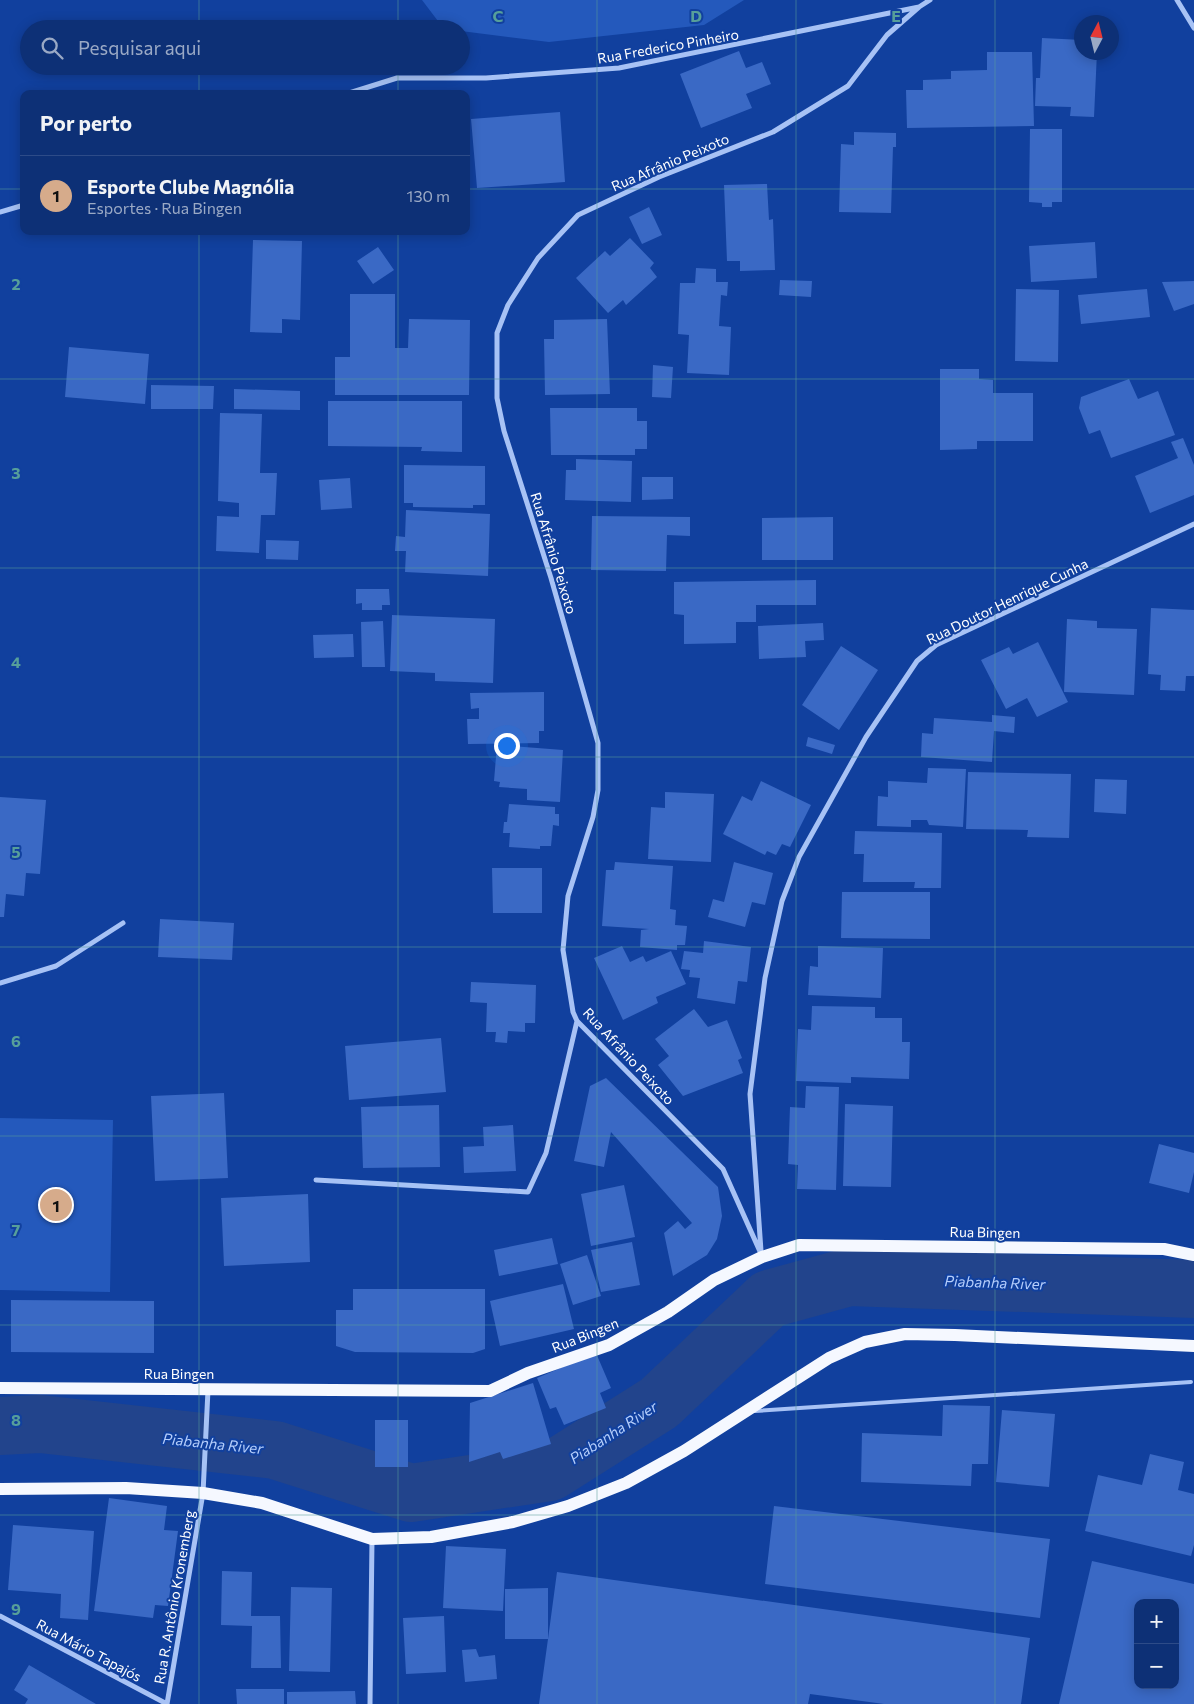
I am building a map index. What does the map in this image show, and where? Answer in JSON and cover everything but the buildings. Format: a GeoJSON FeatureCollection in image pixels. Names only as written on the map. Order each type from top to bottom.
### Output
{"type":"FeatureCollection","features":[{"type":"Feature","properties":{"kind":"main road","name":"Rua Bingen"},"geometry":{"type":"LineString","coordinates":[[0,1388],[490,1391],[528,1373],[609,1345],[668,1312],[714,1280],[762,1256],[799,1245],[1164,1250],[1194,1255]]}},
{"type":"Feature","properties":{"kind":"main road"},"geometry":{"type":"LineString","coordinates":[[0,1489],[126,1488],[203,1494],[262,1503],[372,1539],[440,1535],[512,1522],[568,1506],[626,1483],[684,1451],[830,1358],[864,1342],[905,1334],[1194,1346]]}},
{"type":"Feature","properties":{"kind":"street","name":"Rua Frederico Pinheiro"},"geometry":{"type":"LineString","coordinates":[[359,90],[397,78],[486,78],[619,68],[919,7],[930,0]]}},
{"type":"Feature","properties":{"kind":"street"},"geometry":{"type":"LineString","coordinates":[[1177,0],[1194,28]]}},
{"type":"Feature","properties":{"kind":"street","name":"Rua Afrânio Peixoto"},"geometry":{"type":"LineString","coordinates":[[762,1256],[723,1169],[577,1021],[573,1012],[563,950],[568,896],[593,818],[598,790],[598,743],[551,578],[504,431],[497,398],[497,333],[508,305],[538,258],[578,215],[659,177],[773,132],[790,122],[848,86],[887,35],[919,7]]}},
{"type":"Feature","properties":{"kind":"street"},"geometry":{"type":"LineString","coordinates":[[0,212],[20,206]]}},
{"type":"Feature","properties":{"kind":"street","name":"Rua Doutor Henrique Cunha"},"geometry":{"type":"LineString","coordinates":[[762,1256],[750,1094],[765,978],[782,901],[799,857],[866,737],[918,661],[936,645],[1194,524]]}},
{"type":"Feature","properties":{"kind":"street"},"geometry":{"type":"LineString","coordinates":[[0,983],[56,966],[123,923]]}},
{"type":"Feature","properties":{"kind":"street"},"geometry":{"type":"LineString","coordinates":[[316,1180],[528,1192],[546,1153],[577,1021]]}},
{"type":"Feature","properties":{"kind":"street","name":"Rua R. Antônio Kronemberg"},"geometry":{"type":"LineString","coordinates":[[167,1704],[203,1494],[209,1388]]}},
{"type":"Feature","properties":{"kind":"street"},"geometry":{"type":"LineString","coordinates":[[370,1704],[372,1539]]}},
{"type":"Feature","properties":{"kind":"street","name":"Rua Mário Tapajós"},"geometry":{"type":"LineString","coordinates":[[0,1616],[167,1704]]}},
{"type":"Feature","properties":{"kind":"lane"},"geometry":{"type":"LineString","coordinates":[[748,1411],[1192,1382]]}},
{"type":"Feature","properties":{"kind":"shaded area"},"geometry":{"type":"Polygon","coordinates":[[[422,0],[744,0],[704,25],[549,42],[470,32],[470,20],[437,20],[422,0]]]}},
{"type":"Feature","properties":{"kind":"shaded area"},"geometry":{"type":"Polygon","coordinates":[[[0,1118],[113,1120],[110,1292],[0,1290],[0,1118]]]}},
{"type":"Feature","properties":{"kind":"waterway","name":"Piabanha River"},"geometry":{"type":"LineString","coordinates":[[0,1426],[40,1424],[275,1450],[411,1493],[550,1472],[659,1403],[769,1299],[849,1277],[1194,1289]]}},
{"type":"Feature","properties":{"kind":"place","name":"Esporte Clube Magnólia"},"geometry":{"type":"Point","coordinates":[56,1205]}}]}
